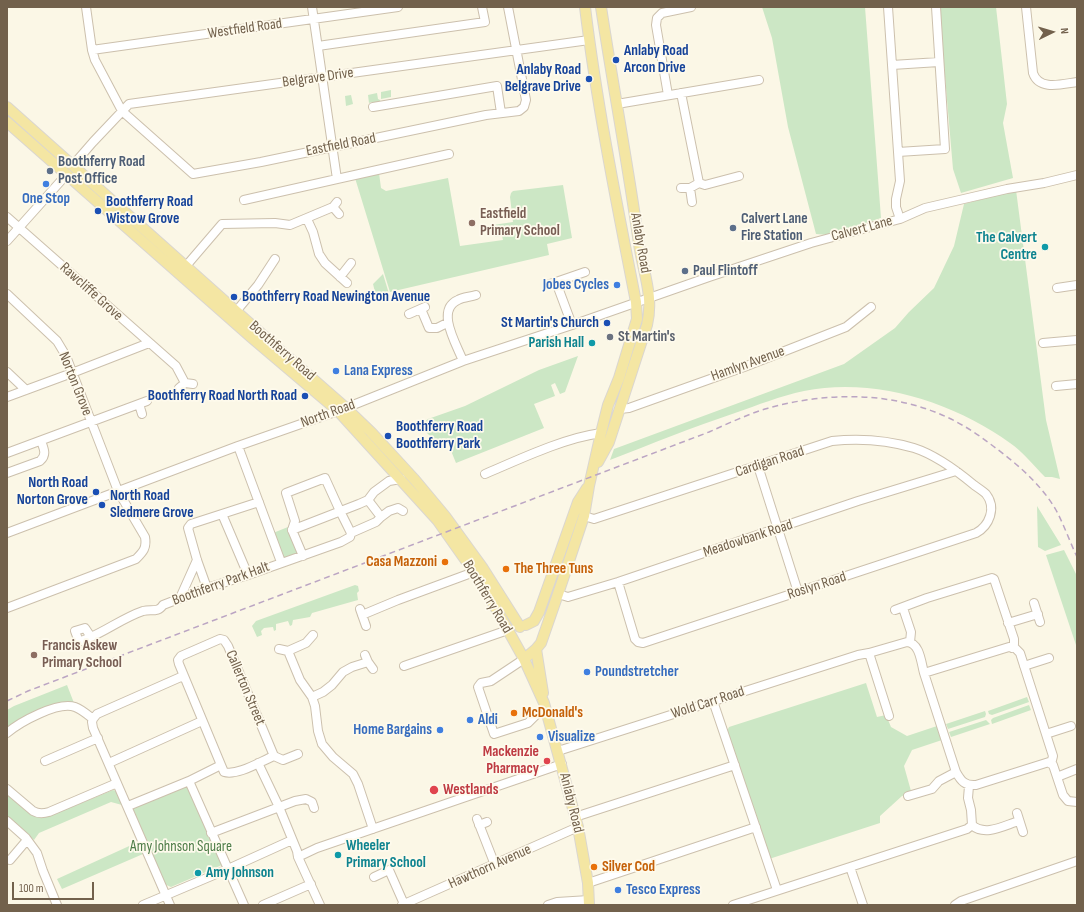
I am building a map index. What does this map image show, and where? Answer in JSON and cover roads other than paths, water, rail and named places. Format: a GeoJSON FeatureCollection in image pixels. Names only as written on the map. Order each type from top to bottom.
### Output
{"type":"FeatureCollection","features":[{"type":"Feature","properties":{"kind":"main road","name":"Anlaby Road"},"geometry":{"type":"LineString","coordinates":[[541,640],[584,516],[589,486],[608,405],[619,378],[637,319],[636,302],[610,169],[585,7]]}},
{"type":"Feature","properties":{"kind":"main road","name":"Anlaby Road"},"geometry":{"type":"LineString","coordinates":[[593,471],[609,442],[650,312],[650,298],[640,247],[602,7]]}},
{"type":"Feature","properties":{"kind":"main road","name":"Boothferry Road"},"geometry":{"type":"LineString","coordinates":[[7,107],[186,266],[233,315]]}},
{"type":"Feature","properties":{"kind":"main road","name":"Boothferry Road"},"geometry":{"type":"LineString","coordinates":[[7,122],[342,409],[416,480],[482,567],[523,626]]}},
{"type":"Feature","properties":{"kind":"main road","name":"Boothferry Road"},"geometry":{"type":"LineString","coordinates":[[342,409],[392,470],[438,521],[474,572],[524,659]]}},
{"type":"Feature","properties":{"kind":"main road","name":"Anlaby Road"},"geometry":{"type":"LineString","coordinates":[[523,626],[534,620],[539,612],[578,502],[589,486]]}},
{"type":"Feature","properties":{"kind":"main road"},"geometry":{"type":"LineString","coordinates":[[524,659],[536,649],[539,646],[541,640],[538,629],[531,625],[523,626],[515,634],[516,646],[523,652],[536,649]]}},
{"type":"Feature","properties":{"kind":"main road","name":"Anlaby Road"},"geometry":{"type":"LineString","coordinates":[[536,649],[545,706],[562,764],[578,828],[588,883],[589,903]]}},
{"type":"Feature","properties":{"kind":"main road","name":"Anlaby Road"},"geometry":{"type":"LineString","coordinates":[[524,659],[545,706]]}},
{"type":"Feature","properties":{"kind":"street"},"geometry":{"type":"LineString","coordinates":[[86,7],[92,50],[95,60],[122,110]]}},
{"type":"Feature","properties":{"kind":"street"},"geometry":{"type":"LineString","coordinates":[[312,7],[337,179]]}},
{"type":"Feature","properties":{"kind":"street","name":"Westfield Road"},"geometry":{"type":"LineString","coordinates":[[92,50],[398,7]]}},
{"type":"Feature","properties":{"kind":"street"},"geometry":{"type":"LineString","coordinates":[[318,46],[484,22],[482,7]]}},
{"type":"Feature","properties":{"kind":"street"},"geometry":{"type":"LineString","coordinates":[[508,7],[517,50]]}},
{"type":"Feature","properties":{"kind":"street"},"geometry":{"type":"LineString","coordinates":[[668,95],[656,25],[657,18],[662,12],[691,7]]}},
{"type":"Feature","properties":{"kind":"street"},"geometry":{"type":"LineString","coordinates":[[888,7],[900,181],[896,207],[900,219]]}},
{"type":"Feature","properties":{"kind":"street"},"geometry":{"type":"LineString","coordinates":[[898,152],[945,149],[936,7]]}},
{"type":"Feature","properties":{"kind":"street"},"geometry":{"type":"LineString","coordinates":[[1026,7],[1033,73],[1035,79],[1040,84],[1047,85],[1077,82]]}},
{"type":"Feature","properties":{"kind":"street","name":"Belgrave Drive"},"geometry":{"type":"LineString","coordinates":[[73,165],[92,142],[129,104],[589,40]]}},
{"type":"Feature","properties":{"kind":"street","name":"Eastfield Road"},"geometry":{"type":"LineString","coordinates":[[122,110],[193,174],[261,162],[501,113],[519,111],[524,108],[526,100],[517,50]]}},
{"type":"Feature","properties":{"kind":"street"},"geometry":{"type":"LineString","coordinates":[[892,65],[939,62]]}},
{"type":"Feature","properties":{"kind":"street"},"geometry":{"type":"LineString","coordinates":[[617,104],[759,80]]}},
{"type":"Feature","properties":{"kind":"street"},"geometry":{"type":"LineString","coordinates":[[373,107],[496,86],[501,113]]}},
{"type":"Feature","properties":{"kind":"street"},"geometry":{"type":"LineString","coordinates":[[681,93],[699,183]]}},
{"type":"Feature","properties":{"kind":"street"},"geometry":{"type":"LineString","coordinates":[[244,200],[449,154]]}},
{"type":"Feature","properties":{"kind":"street"},"geometry":{"type":"LineString","coordinates":[[7,241],[66,174]]}},
{"type":"Feature","properties":{"kind":"street","name":"Calvert Lane"},"geometry":{"type":"LineString","coordinates":[[650,298],[810,243],[900,219],[925,208],[1077,175]]}},
{"type":"Feature","properties":{"kind":"street"},"geometry":{"type":"LineString","coordinates":[[681,188],[690,188],[699,183],[705,185],[739,176]]}},
{"type":"Feature","properties":{"kind":"street"},"geometry":{"type":"LineString","coordinates":[[690,188],[692,202]]}},
{"type":"Feature","properties":{"kind":"street"},"geometry":{"type":"LineString","coordinates":[[186,266],[222,224],[275,223],[290,225],[335,205],[339,214]]}},
{"type":"Feature","properties":{"kind":"street","name":"Rawcliffe Grove"},"geometry":{"type":"LineString","coordinates":[[7,217],[176,366],[186,385]]}},
{"type":"Feature","properties":{"kind":"street"},"geometry":{"type":"LineString","coordinates":[[307,218],[313,232],[318,254],[325,263],[346,283]]}},
{"type":"Feature","properties":{"kind":"street"},"geometry":{"type":"LineString","coordinates":[[233,315],[258,285],[275,259]]}},
{"type":"Feature","properties":{"kind":"street"},"geometry":{"type":"LineString","coordinates":[[340,277],[351,263]]}},
{"type":"Feature","properties":{"kind":"street"},"geometry":{"type":"LineString","coordinates":[[547,285],[585,272]]}},
{"type":"Feature","properties":{"kind":"street"},"geometry":{"type":"LineString","coordinates":[[556,282],[572,325]]}},
{"type":"Feature","properties":{"kind":"street"},"geometry":{"type":"LineString","coordinates":[[1057,288],[1077,285]]}},
{"type":"Feature","properties":{"kind":"street","name":"Norton Grove"},"geometry":{"type":"LineString","coordinates":[[7,294],[57,341],[66,356],[118,491],[145,537],[146,545],[143,552],[136,559],[7,608]]}},
{"type":"Feature","properties":{"kind":"street"},"geometry":{"type":"LineString","coordinates":[[463,361],[447,323],[449,307],[457,300],[477,295]]}},
{"type":"Feature","properties":{"kind":"street","name":"North Road"},"geometry":{"type":"LineString","coordinates":[[7,532],[342,409],[463,361],[650,298]]}},
{"type":"Feature","properties":{"kind":"street","name":"Hamlyn Avenue"},"geometry":{"type":"LineString","coordinates":[[620,408],[629,408],[744,367],[846,327],[871,307]]}},
{"type":"Feature","properties":{"kind":"street"},"geometry":{"type":"LineString","coordinates":[[409,314],[423,308],[429,328],[437,328],[447,323]]}},
{"type":"Feature","properties":{"kind":"street"},"geometry":{"type":"LineString","coordinates":[[1043,343],[1077,340]]}},
{"type":"Feature","properties":{"kind":"street"},"geometry":{"type":"LineString","coordinates":[[7,397],[149,342]]}},
{"type":"Feature","properties":{"kind":"street"},"geometry":{"type":"LineString","coordinates":[[7,372],[26,390]]}},
{"type":"Feature","properties":{"kind":"street"},"geometry":{"type":"LineString","coordinates":[[1056,386],[1077,384]]}},
{"type":"Feature","properties":{"kind":"street"},"geometry":{"type":"LineString","coordinates":[[7,453],[143,403],[142,414]]}},
{"type":"Feature","properties":{"kind":"street"},"geometry":{"type":"LineString","coordinates":[[485,474],[536,453],[586,435],[601,433]]}},
{"type":"Feature","properties":{"kind":"street","name":"Cardigan Road"},"geometry":{"type":"LineString","coordinates":[[584,516],[594,520],[832,441],[867,439],[915,448],[940,460],[956,471]]}},
{"type":"Feature","properties":{"kind":"street"},"geometry":{"type":"LineString","coordinates":[[7,473],[40,461],[44,458],[45,452],[41,441]]}},
{"type":"Feature","properties":{"kind":"street"},"geometry":{"type":"LineString","coordinates":[[238,446],[281,562]]}},
{"type":"Feature","properties":{"kind":"street"},"geometry":{"type":"LineString","coordinates":[[936,476],[940,460]]}},
{"type":"Feature","properties":{"kind":"street"},"geometry":{"type":"LineString","coordinates":[[758,466],[798,592]]}},
{"type":"Feature","properties":{"kind":"street"},"geometry":{"type":"LineString","coordinates":[[389,481],[392,470]]}},
{"type":"Feature","properties":{"kind":"street","name":"Meadowbank Road"},"geometry":{"type":"LineString","coordinates":[[558,594],[568,597],[618,582],[858,501],[956,471]]}},
{"type":"Feature","properties":{"kind":"street","name":"Roslyn Road"},"geometry":{"type":"LineString","coordinates":[[618,582],[635,639],[638,642],[643,643],[983,530],[990,517],[990,503],[986,495],[956,471]]}},
{"type":"Feature","properties":{"kind":"street"},"geometry":{"type":"LineString","coordinates":[[302,556],[292,530],[295,521],[286,494],[325,478],[351,533]]}},
{"type":"Feature","properties":{"kind":"street"},"geometry":{"type":"LineString","coordinates":[[292,530],[368,500],[374,492],[389,481],[401,480]]}},
{"type":"Feature","properties":{"kind":"street"},"geometry":{"type":"LineString","coordinates":[[368,500],[381,517]]}},
{"type":"Feature","properties":{"kind":"street"},"geometry":{"type":"LineString","coordinates":[[207,588],[188,528],[191,524],[259,502]]}},
{"type":"Feature","properties":{"kind":"street","name":"Boothferry Park Halt"},"geometry":{"type":"LineString","coordinates":[[92,637],[114,624],[145,610],[153,611],[180,598],[207,588],[341,542],[350,537],[351,533],[376,522],[389,511],[398,508],[404,512]]}},
{"type":"Feature","properties":{"kind":"street"},"geometry":{"type":"LineString","coordinates":[[222,514],[248,575]]}},
{"type":"Feature","properties":{"kind":"street"},"geometry":{"type":"LineString","coordinates":[[180,598],[197,560]]}},
{"type":"Feature","properties":{"kind":"street"},"geometry":{"type":"LineString","coordinates":[[366,626],[361,612],[474,572]]}},
{"type":"Feature","properties":{"kind":"street"},"geometry":{"type":"LineString","coordinates":[[1012,648],[1014,639],[994,580],[992,578],[927,598],[899,609],[911,632],[910,642],[916,647],[956,772],[962,782],[970,786],[1049,762],[1053,765],[1063,795],[1068,801],[1077,802]]}},
{"type":"Feature","properties":{"kind":"street"},"geometry":{"type":"LineString","coordinates":[[1008,623],[1039,618],[1034,603]]}},
{"type":"Feature","properties":{"kind":"street"},"geometry":{"type":"LineString","coordinates":[[404,666],[508,630]]}},
{"type":"Feature","properties":{"kind":"street"},"geometry":{"type":"LineString","coordinates":[[279,649],[288,651],[306,642],[314,634]]}},
{"type":"Feature","properties":{"kind":"street","name":"Callerton Street"},"geometry":{"type":"LineString","coordinates":[[223,769],[178,664],[178,660],[181,656],[220,639],[224,640],[228,646],[274,756]]}},
{"type":"Feature","properties":{"kind":"street","name":"Wold Carr Road"},"geometry":{"type":"LineString","coordinates":[[558,752],[858,655],[899,643],[910,642]]}},
{"type":"Feature","properties":{"kind":"street"},"geometry":{"type":"LineString","coordinates":[[924,673],[1009,647],[1016,648],[1020,653],[1053,756],[1051,764]]}},
{"type":"Feature","properties":{"kind":"street"},"geometry":{"type":"LineString","coordinates":[[288,651],[300,680],[312,697],[315,706],[318,731],[322,744],[333,757],[353,774],[374,829]]}},
{"type":"Feature","properties":{"kind":"street"},"geometry":{"type":"LineString","coordinates":[[869,653],[889,716]]}},
{"type":"Feature","properties":{"kind":"street"},"geometry":{"type":"LineString","coordinates":[[1024,666],[1049,658]]}},
{"type":"Feature","properties":{"kind":"street"},"geometry":{"type":"LineString","coordinates":[[524,659],[491,681],[481,683],[478,687],[494,734],[528,724],[545,706]]}},
{"type":"Feature","properties":{"kind":"street"},"geometry":{"type":"LineString","coordinates":[[312,697],[323,692],[332,685],[343,672],[369,662]]}},
{"type":"Feature","properties":{"kind":"street"},"geometry":{"type":"LineString","coordinates":[[170,905],[93,728],[92,722],[97,714],[183,676]]}},
{"type":"Feature","properties":{"kind":"street"},"geometry":{"type":"LineString","coordinates":[[713,701],[776,890]]}},
{"type":"Feature","properties":{"kind":"street"},"geometry":{"type":"LineString","coordinates":[[7,733],[28,719],[63,706],[75,707],[93,719]]}},
{"type":"Feature","properties":{"kind":"street"},"geometry":{"type":"LineString","coordinates":[[109,763],[202,721]]}},
{"type":"Feature","properties":{"kind":"street"},"geometry":{"type":"LineString","coordinates":[[1046,734],[1071,726]]}},
{"type":"Feature","properties":{"kind":"street"},"geometry":{"type":"LineString","coordinates":[[45,760],[98,738]]}},
{"type":"Feature","properties":{"kind":"street"},"geometry":{"type":"LineString","coordinates":[[128,806],[185,782],[223,769],[229,774],[274,756],[283,760],[298,754]]}},
{"type":"Feature","properties":{"kind":"street"},"geometry":{"type":"LineString","coordinates":[[258,762],[279,807],[298,857],[320,905]]}},
{"type":"Feature","properties":{"kind":"street"},"geometry":{"type":"LineString","coordinates":[[298,857],[317,848],[562,764]]}},
{"type":"Feature","properties":{"kind":"street"},"geometry":{"type":"LineString","coordinates":[[575,817],[735,765]]}},
{"type":"Feature","properties":{"kind":"street"},"geometry":{"type":"LineString","coordinates":[[1057,777],[1077,769]]}},
{"type":"Feature","properties":{"kind":"street"},"geometry":{"type":"LineString","coordinates":[[908,796],[932,789],[939,781],[956,772]]}},
{"type":"Feature","properties":{"kind":"street"},"geometry":{"type":"LineString","coordinates":[[185,782],[211,833],[244,905]]}},
{"type":"Feature","properties":{"kind":"street"},"geometry":{"type":"LineString","coordinates":[[7,788],[33,811],[43,814],[117,783]]}},
{"type":"Feature","properties":{"kind":"street"},"geometry":{"type":"LineString","coordinates":[[970,786],[968,798],[971,810],[972,825]]}},
{"type":"Feature","properties":{"kind":"street"},"geometry":{"type":"LineString","coordinates":[[211,833],[279,807],[306,799],[314,803]]}},
{"type":"Feature","properties":{"kind":"street"},"geometry":{"type":"LineString","coordinates":[[972,825],[976,828],[987,831],[1018,817],[1023,832]]}},
{"type":"Feature","properties":{"kind":"street"},"geometry":{"type":"LineString","coordinates":[[7,822],[27,840],[37,853],[57,905]]}},
{"type":"Feature","properties":{"kind":"street"},"geometry":{"type":"LineString","coordinates":[[481,822],[495,865]]}},
{"type":"Feature","properties":{"kind":"street"},"geometry":{"type":"LineString","coordinates":[[733,905],[894,852],[961,832],[972,825]]}},
{"type":"Feature","properties":{"kind":"street"},"geometry":{"type":"LineString","coordinates":[[588,883],[756,827]]}},
{"type":"Feature","properties":{"kind":"street","name":"Hawthorn Avenue"},"geometry":{"type":"LineString","coordinates":[[403,905],[422,901],[495,865],[578,828]]}},
{"type":"Feature","properties":{"kind":"street"},"geometry":{"type":"LineString","coordinates":[[10,860],[27,840]]}},
{"type":"Feature","properties":{"kind":"street"},"geometry":{"type":"LineString","coordinates":[[143,905],[292,840]]}},
{"type":"Feature","properties":{"kind":"street"},"geometry":{"type":"LineString","coordinates":[[948,905],[955,905],[961,900],[1077,862]]}},
{"type":"Feature","properties":{"kind":"street"},"geometry":{"type":"LineString","coordinates":[[850,867],[863,905]]}},
{"type":"Feature","properties":{"kind":"street"},"geometry":{"type":"LineString","coordinates":[[374,877],[389,870],[403,905]]}},
{"type":"Feature","properties":{"kind":"street"},"geometry":{"type":"LineString","coordinates":[[263,905],[311,884]]}},
{"type":"Feature","properties":{"kind":"street"},"geometry":{"type":"LineString","coordinates":[[548,905],[558,902],[589,903]]}},
{"type":"Feature","properties":{"kind":"railway"},"geometry":{"type":"LineString","coordinates":[[7,701],[28,691],[709,432],[751,414],[786,404],[829,397],[894,400],[935,412],[965,427],[1010,460],[1028,475],[1043,491],[1056,510],[1077,557]]}},
{"type":"Feature","properties":{"kind":"place","name":"Anlaby Road Arcon Drive"},"geometry":{"type":"Point","coordinates":[616,60]}},
{"type":"Feature","properties":{"kind":"place","name":"Anlaby Road Belgrave Drive"},"geometry":{"type":"Point","coordinates":[589,79]}},
{"type":"Feature","properties":{"kind":"place","name":"Boothferry Road Post Office"},"geometry":{"type":"Point","coordinates":[50,171]}},
{"type":"Feature","properties":{"kind":"place","name":"One Stop"},"geometry":{"type":"Point","coordinates":[46,184]}},
{"type":"Feature","properties":{"kind":"place","name":"Boothferry Road Wistow Grove"},"geometry":{"type":"Point","coordinates":[98,211]}},
{"type":"Feature","properties":{"kind":"place","name":"Eastfield Primary School"},"geometry":{"type":"Point","coordinates":[472,223]}},
{"type":"Feature","properties":{"kind":"place","name":"Calvert Lane Fire Station"},"geometry":{"type":"Point","coordinates":[733,228]}},
{"type":"Feature","properties":{"kind":"place","name":"The Calvert Centre"},"geometry":{"type":"Point","coordinates":[1045,247]}},
{"type":"Feature","properties":{"kind":"place","name":"Paul Flintoff"},"geometry":{"type":"Point","coordinates":[685,271]}},
{"type":"Feature","properties":{"kind":"place","name":"Jobes Cycles"},"geometry":{"type":"Point","coordinates":[617,285]}},
{"type":"Feature","properties":{"kind":"place","name":"Boothferry Road Newington Avenue"},"geometry":{"type":"Point","coordinates":[234,297]}},
{"type":"Feature","properties":{"kind":"place","name":"St Martin's Church"},"geometry":{"type":"Point","coordinates":[607,323]}},
{"type":"Feature","properties":{"kind":"place","name":"St Martin's"},"geometry":{"type":"Point","coordinates":[610,337]}},
{"type":"Feature","properties":{"kind":"place","name":"Parish Hall"},"geometry":{"type":"Point","coordinates":[592,343]}},
{"type":"Feature","properties":{"kind":"place","name":"Lana Express"},"geometry":{"type":"Point","coordinates":[336,371]}},
{"type":"Feature","properties":{"kind":"place","name":"Boothferry Road North Road"},"geometry":{"type":"Point","coordinates":[305,396]}},
{"type":"Feature","properties":{"kind":"place","name":"Boothferry Road Boothferry Park"},"geometry":{"type":"Point","coordinates":[388,436]}},
{"type":"Feature","properties":{"kind":"place","name":"North Road Norton Grove"},"geometry":{"type":"Point","coordinates":[96,492]}},
{"type":"Feature","properties":{"kind":"place","name":"North Road Sledmere Grove"},"geometry":{"type":"Point","coordinates":[102,505]}},
{"type":"Feature","properties":{"kind":"place","name":"Casa Mazzoni"},"geometry":{"type":"Point","coordinates":[445,562]}},
{"type":"Feature","properties":{"kind":"place","name":"The Three Tuns"},"geometry":{"type":"Point","coordinates":[506,569]}},
{"type":"Feature","properties":{"kind":"place","name":"Francis Askew Primary School"},"geometry":{"type":"Point","coordinates":[34,655]}},
{"type":"Feature","properties":{"kind":"place","name":"Poundstretcher"},"geometry":{"type":"Point","coordinates":[587,672]}},
{"type":"Feature","properties":{"kind":"place","name":"McDonald's"},"geometry":{"type":"Point","coordinates":[514,713]}},
{"type":"Feature","properties":{"kind":"place","name":"Aldi"},"geometry":{"type":"Point","coordinates":[470,720]}},
{"type":"Feature","properties":{"kind":"place","name":"Home Bargains"},"geometry":{"type":"Point","coordinates":[440,730]}},
{"type":"Feature","properties":{"kind":"place","name":"Visualize"},"geometry":{"type":"Point","coordinates":[540,737]}},
{"type":"Feature","properties":{"kind":"place","name":"Mackenzie Pharmacy"},"geometry":{"type":"Point","coordinates":[547,761]}},
{"type":"Feature","properties":{"kind":"place","name":"Westlands"},"geometry":{"type":"Point","coordinates":[434,790]}},
{"type":"Feature","properties":{"kind":"place","name":"Wheeler Primary School"},"geometry":{"type":"Point","coordinates":[338,855]}},
{"type":"Feature","properties":{"kind":"place","name":"Silver Cod"},"geometry":{"type":"Point","coordinates":[594,867]}},
{"type":"Feature","properties":{"kind":"place","name":"Amy Johnson"},"geometry":{"type":"Point","coordinates":[198,873]}},
{"type":"Feature","properties":{"kind":"place","name":"Tesco Express"},"geometry":{"type":"Point","coordinates":[618,890]}},
{"type":"Feature","properties":{"kind":"park label","name":"Amy Johnson Square"},"geometry":{"type":"Point","coordinates":[181,847]}}]}
